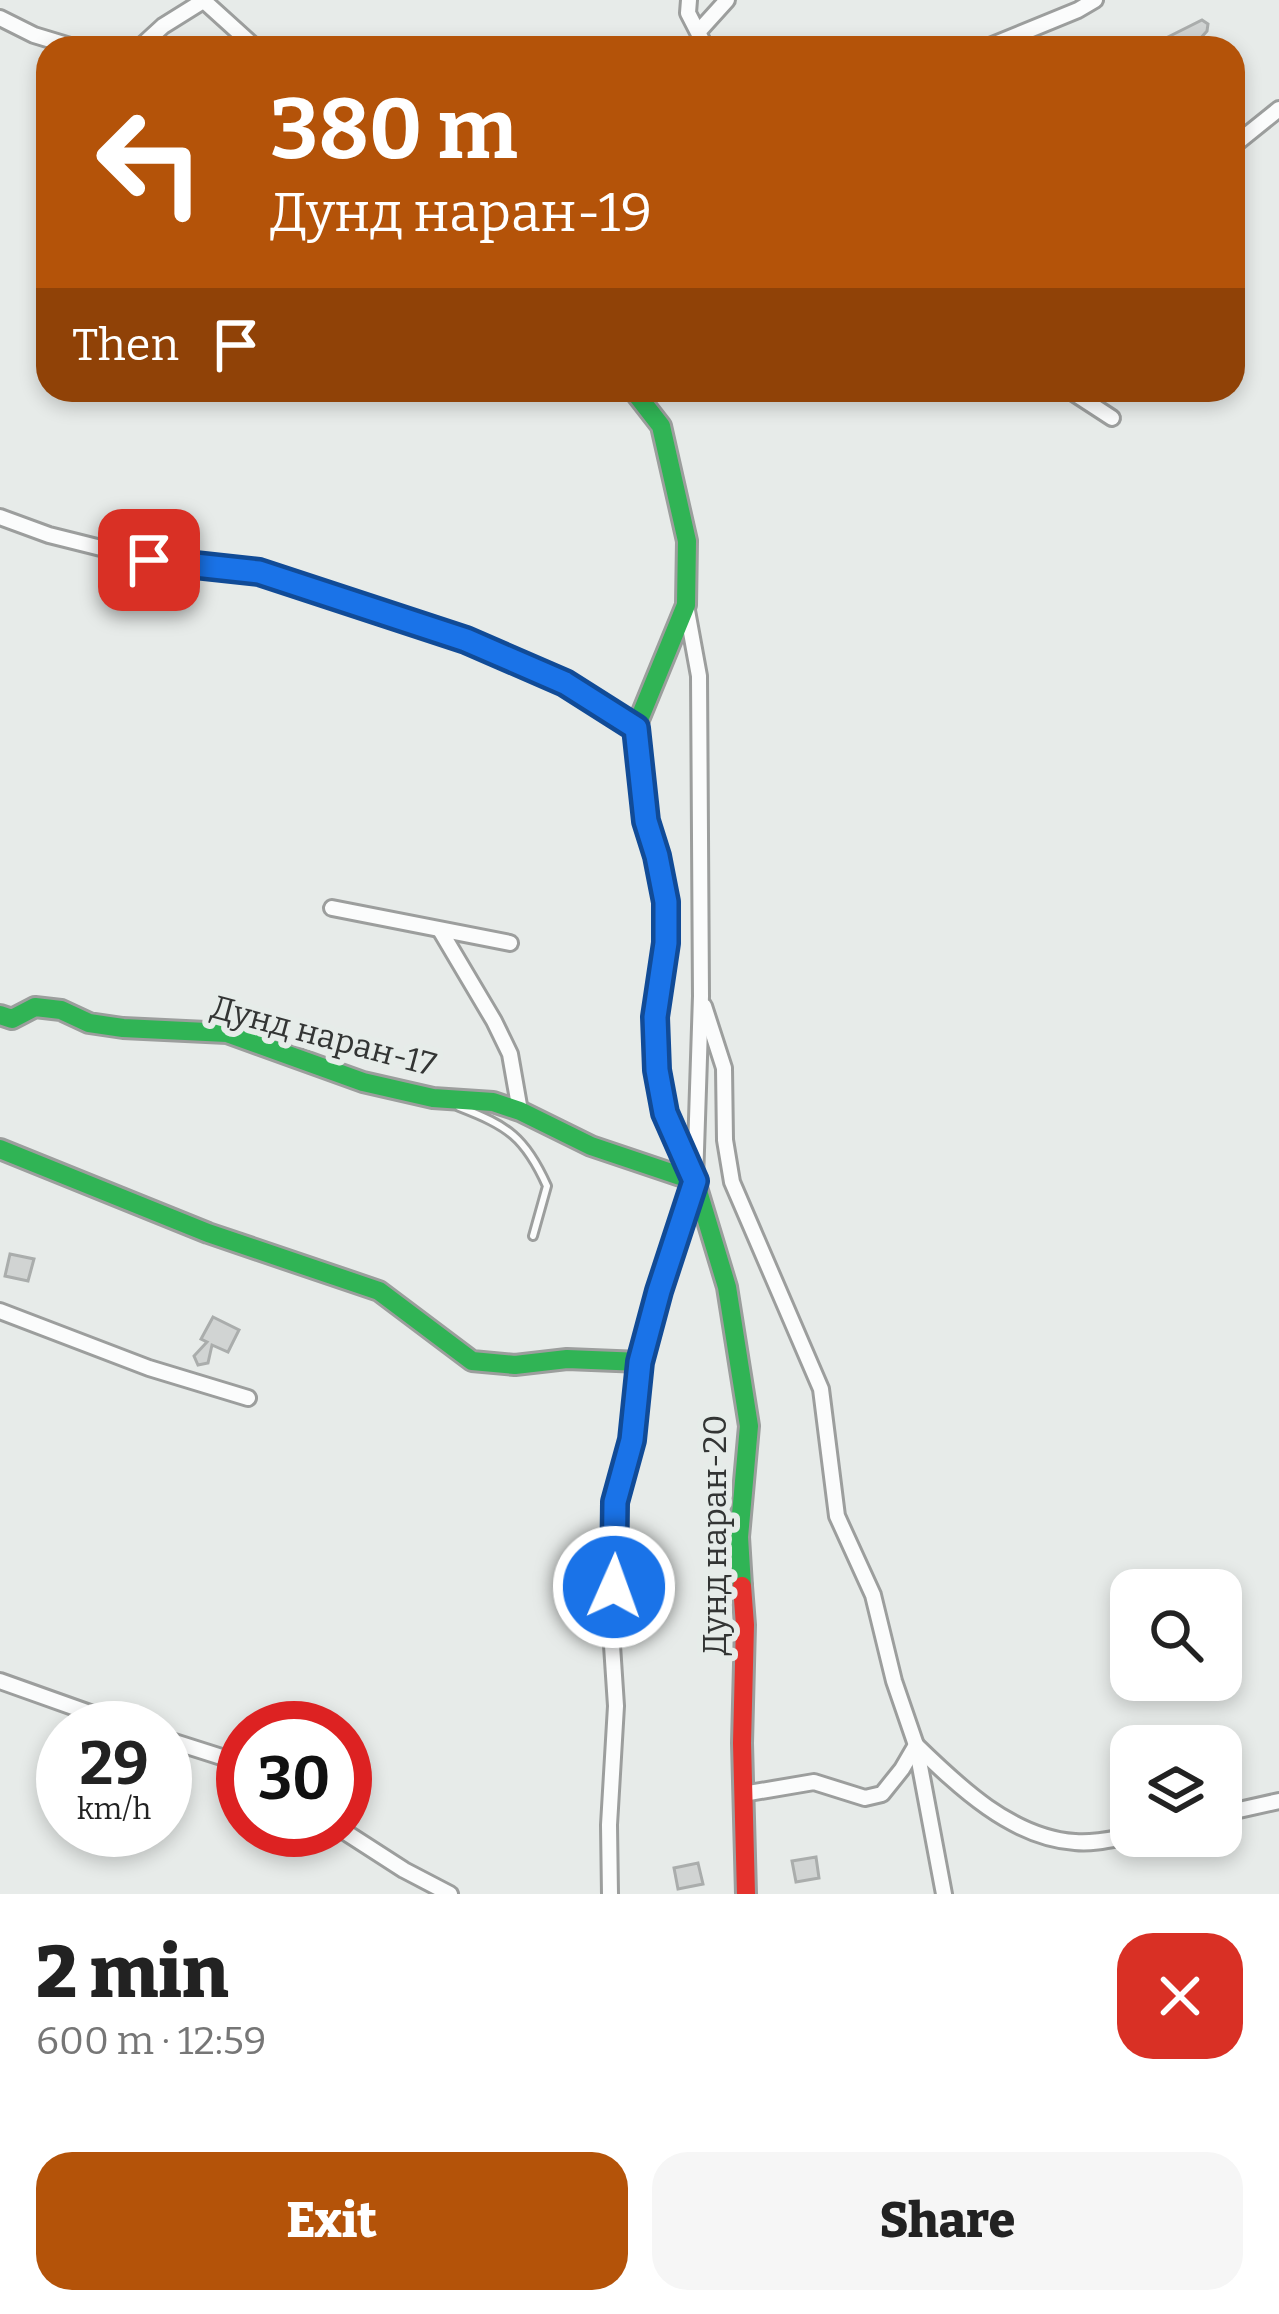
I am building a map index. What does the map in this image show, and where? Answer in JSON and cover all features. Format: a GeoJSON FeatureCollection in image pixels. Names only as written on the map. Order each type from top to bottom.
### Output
{"type":"FeatureCollection","features":[{"type":"Feature","properties":{"kind":"street"},"geometry":{"type":"LineString","coordinates":[[689,0],[688,14],[701,36]]}},
{"type":"Feature","properties":{"kind":"street"},"geometry":{"type":"LineString","coordinates":[[699,31],[727,0]]}},
{"type":"Feature","properties":{"kind":"street"},"geometry":{"type":"LineString","coordinates":[[1015,36],[1095,0]]}},
{"type":"Feature","properties":{"kind":"street"},"geometry":{"type":"LineString","coordinates":[[152,36],[203,1],[242,36]]}},
{"type":"Feature","properties":{"kind":"street"},"geometry":{"type":"LineString","coordinates":[[0,18],[40,36]]}},
{"type":"Feature","properties":{"kind":"street"},"geometry":{"type":"LineString","coordinates":[[1245,137],[1279,110]]}},
{"type":"Feature","properties":{"kind":"street","name":"Дунд наран-20"},"geometry":{"type":"LineString","coordinates":[[642,402],[661,426],[687,542],[686,605],[636,728],[646,821],[666,902],[666,943],[655,1017],[657,1070],[665,1113],[695,1181],[727,1287],[749,1426],[739,1538],[745,1625],[746,1894]]}},
{"type":"Feature","properties":{"kind":"street"},"geometry":{"type":"LineString","coordinates":[[1087,402],[1112,418]]}},
{"type":"Feature","properties":{"kind":"street"},"geometry":{"type":"LineString","coordinates":[[0,517],[49,535],[149,560],[259,572],[376,609],[466,640],[565,683],[636,728]]}},
{"type":"Feature","properties":{"kind":"street"},"geometry":{"type":"LineString","coordinates":[[610,1894],[616,1706],[611,1630],[615,1502],[632,1440],[640,1362],[695,1181],[701,996],[699,676],[686,605]]}},
{"type":"Feature","properties":{"kind":"street"},"geometry":{"type":"LineString","coordinates":[[332,908],[510,943]]}},
{"type":"Feature","properties":{"kind":"street"},"geometry":{"type":"LineString","coordinates":[[440,930],[510,1054],[520,1111]]}},
{"type":"Feature","properties":{"kind":"street"},"geometry":{"type":"LineString","coordinates":[[701,996],[724,1068],[725,1141],[732,1183],[821,1389],[837,1516],[873,1595],[916,1745],[944,1894]]}},
{"type":"Feature","properties":{"kind":"street","name":"Дунд наран-17"},"geometry":{"type":"LineString","coordinates":[[0,1015],[12,1019],[35,1007],[123,1028],[227,1033],[363,1082],[433,1098],[493,1102],[591,1146],[695,1181]]}},
{"type":"Feature","properties":{"kind":"street"},"geometry":{"type":"LineString","coordinates":[[0,1149],[208,1233],[379,1291],[472,1361],[515,1365],[567,1359],[640,1362]]}},
{"type":"Feature","properties":{"kind":"street"},"geometry":{"type":"LineString","coordinates":[[0,1311],[148,1367],[248,1398]]}},
{"type":"Feature","properties":{"kind":"street"},"geometry":{"type":"LineString","coordinates":[[0,1681],[57,1701]]}},
{"type":"Feature","properties":{"kind":"street"},"geometry":{"type":"LineString","coordinates":[[743,1794],[814,1782],[865,1798],[882,1794],[916,1745]]}},
{"type":"Feature","properties":{"kind":"street"},"geometry":{"type":"LineString","coordinates":[[916,1745],[1011,1822],[1071,1843],[1110,1838]]}},
{"type":"Feature","properties":{"kind":"street"},"geometry":{"type":"LineString","coordinates":[[1242,1809],[1279,1801]]}},
{"type":"Feature","properties":{"kind":"street"},"geometry":{"type":"LineString","coordinates":[[372,1849],[450,1894]]}},
{"type":"Feature","properties":{"kind":"lane"},"geometry":{"type":"LineString","coordinates":[[433,1098],[511,1132],[532,1152],[547,1186],[533,1236]]}},
{"type":"Feature","properties":{"kind":"building"},"geometry":{"type":"Polygon","coordinates":[[[1202,20],[1208,24],[1202,36],[1170,36],[1202,20]]]}},
{"type":"Feature","properties":{"kind":"building"},"geometry":{"type":"Polygon","coordinates":[[[10,1254],[34,1259],[28,1281],[5,1276],[10,1254]]]}},
{"type":"Feature","properties":{"kind":"building"},"geometry":{"type":"Polygon","coordinates":[[[213,1317],[239,1330],[228,1352],[212,1345],[208,1363],[198,1365],[194,1356],[207,1342],[201,1339],[213,1317]]]}},
{"type":"Feature","properties":{"kind":"building"},"geometry":{"type":"Polygon","coordinates":[[[816,1857],[819,1878],[796,1882],[792,1861],[816,1857]]]}},
{"type":"Feature","properties":{"kind":"building"},"geometry":{"type":"Polygon","coordinates":[[[698,1863],[703,1884],[678,1889],[674,1868],[698,1863]]]}},
{"type":"Feature","properties":{"kind":"traffic: fast"},"geometry":{"type":"LineString","coordinates":[[642,402],[661,426],[687,541],[686,605],[636,727],[646,821],[666,902],[666,943],[655,1017],[657,1070],[665,1113],[695,1181],[727,1287],[749,1426],[739,1537],[742,1586]]}},
{"type":"Feature","properties":{"kind":"traffic: fast"},"geometry":{"type":"LineString","coordinates":[[0,1015],[12,1019],[35,1007],[123,1028],[227,1033],[363,1082],[433,1098],[493,1102],[591,1146],[695,1181]]}},
{"type":"Feature","properties":{"kind":"traffic: fast"},"geometry":{"type":"LineString","coordinates":[[0,1149],[208,1233],[379,1291],[472,1361],[515,1365],[567,1359],[641,1362]]}},
{"type":"Feature","properties":{"kind":"traffic: jam"},"geometry":{"type":"LineString","coordinates":[[742,1586],[746,1894]]}},
{"type":"Feature","properties":{"kind":"route"},"geometry":{"type":"LineString","coordinates":[[149,560],[259,572],[466,640],[565,683],[636,728],[646,821],[666,902],[666,943],[655,1017],[657,1070],[665,1113],[695,1181],[640,1362],[632,1440],[615,1502],[614,1587]]}}]}
